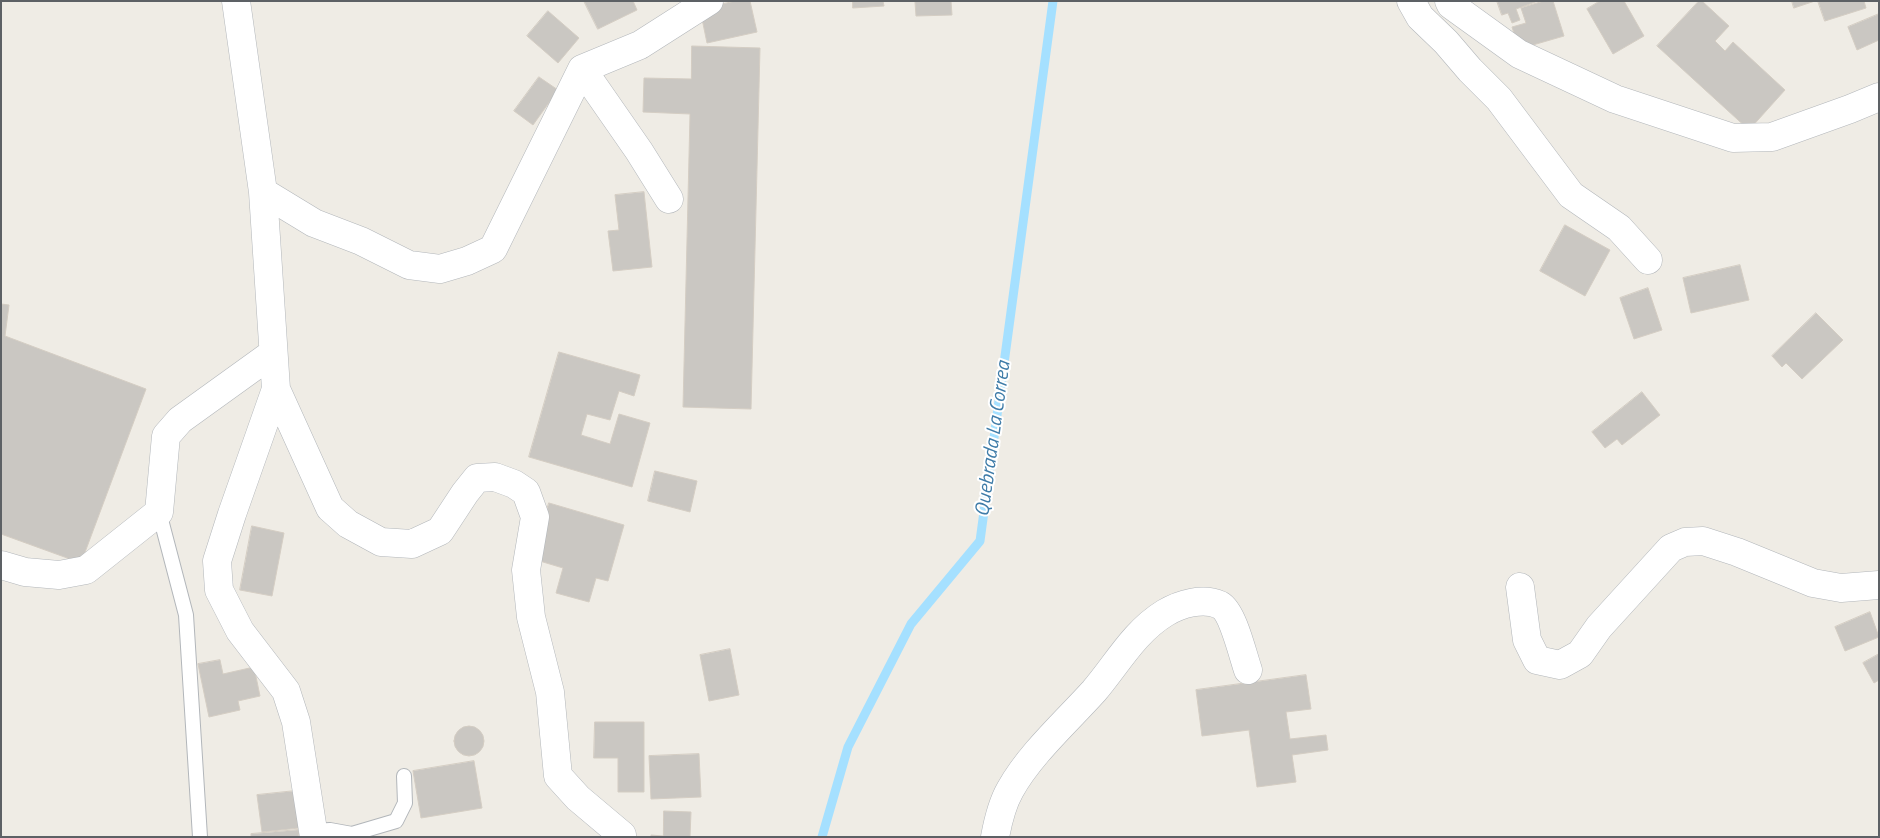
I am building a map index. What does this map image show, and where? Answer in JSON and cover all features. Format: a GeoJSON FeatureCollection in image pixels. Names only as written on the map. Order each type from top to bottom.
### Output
{"type":"FeatureCollection","features":[{"type":"Feature","properties":{"kind":"street"},"geometry":{"type":"LineString","coordinates":[[236,1],[263,192],[272,353],[276,389],[330,508],[348,524],[381,542],[412,544],[440,531],[477,478],[495,477],[514,484],[526,492],[535,517],[526,570],[530,617],[550,692],[558,776],[578,798],[622,835]]}},
{"type":"Feature","properties":{"kind":"street"},"geometry":{"type":"LineString","coordinates":[[263,192],[314,223],[362,241],[409,265],[440,268],[466,261],[493,249],[582,69],[640,45],[709,1]]}},
{"type":"Feature","properties":{"kind":"street"},"geometry":{"type":"LineString","coordinates":[[1411,1],[1420,17],[1499,99],[1571,195],[1619,228],[1648,260]]}},
{"type":"Feature","properties":{"kind":"street"},"geometry":{"type":"LineString","coordinates":[[1449,1],[1451,5],[1519,54],[1615,99],[1733,138],[1772,137],[1879,97]]}},
{"type":"Feature","properties":{"kind":"street"},"geometry":{"type":"LineString","coordinates":[[582,69],[639,151],[668,199]]}},
{"type":"Feature","properties":{"kind":"street"},"geometry":{"type":"LineString","coordinates":[[1,565],[25,572],[58,575],[86,570],[160,512],[166,436],[180,420],[272,353]]}},
{"type":"Feature","properties":{"kind":"street"},"geometry":{"type":"LineString","coordinates":[[276,389],[217,561],[219,590],[240,631],[286,691],[296,722],[314,834]]}},
{"type":"Feature","properties":{"kind":"street"},"geometry":{"type":"LineString","coordinates":[[1520,587],[1528,640],[1537,660],[1560,666],[1580,654],[1599,627],[1671,548],[1685,542],[1703,541],[1737,552],[1813,583],[1841,588],[1879,585]]}},
{"type":"Feature","properties":{"kind":"street"},"geometry":{"type":"LineString","coordinates":[[995,837],[999,817],[1010,790],[1030,762],[1094,690],[1146,627],[1167,612],[1192,602],[1210,602],[1222,606],[1230,617],[1248,670]]}},
{"type":"Feature","properties":{"kind":"lane"},"geometry":{"type":"LineString","coordinates":[[160,512],[186,615],[200,837]]}},
{"type":"Feature","properties":{"kind":"lane"},"geometry":{"type":"LineString","coordinates":[[314,834],[330,830],[352,834],[396,821],[405,803],[404,776]]}},
{"type":"Feature","properties":{"kind":"building"},"geometry":{"type":"Polygon","coordinates":[[[584,1],[633,1],[637,10],[598,29],[584,1]]]}},
{"type":"Feature","properties":{"kind":"building"},"geometry":{"type":"Polygon","coordinates":[[[736,1],[750,1],[757,32],[707,43],[700,9],[736,1]]]}},
{"type":"Feature","properties":{"kind":"building"},"geometry":{"type":"Polygon","coordinates":[[[853,1],[883,1],[884,6],[853,8],[853,1]]]}},
{"type":"Feature","properties":{"kind":"building"},"geometry":{"type":"Polygon","coordinates":[[[908,1],[951,1],[952,15],[916,16],[915,2],[908,1]]]}},
{"type":"Feature","properties":{"kind":"building"},"geometry":{"type":"Polygon","coordinates":[[[1497,1],[1538,1],[1516,9],[1520,20],[1512,23],[1508,13],[1502,15],[1497,1]]]}},
{"type":"Feature","properties":{"kind":"building"},"geometry":{"type":"Polygon","coordinates":[[[1544,1],[1553,1],[1564,36],[1519,49],[1512,27],[1526,23],[1521,8],[1544,1]]]}},
{"type":"Feature","properties":{"kind":"building"},"geometry":{"type":"Polygon","coordinates":[[[1600,1],[1624,1],[1644,36],[1613,54],[1587,9],[1600,1]]]}},
{"type":"Feature","properties":{"kind":"building"},"geometry":{"type":"Polygon","coordinates":[[[1699,1],[1702,1],[1729,26],[1715,41],[1725,51],[1733,42],[1785,90],[1749,130],[1657,46],[1699,1]]]}},
{"type":"Feature","properties":{"kind":"building"},"geometry":{"type":"Polygon","coordinates":[[[1792,1],[1815,1],[1794,8],[1792,1]]]}},
{"type":"Feature","properties":{"kind":"building"},"geometry":{"type":"Polygon","coordinates":[[[1818,1],[1864,1],[1866,8],[1825,21],[1818,1]]]}},
{"type":"Feature","properties":{"kind":"building"},"geometry":{"type":"Polygon","coordinates":[[[548,11],[579,38],[558,63],[527,36],[548,11]]]}},
{"type":"Feature","properties":{"kind":"building"},"geometry":{"type":"Polygon","coordinates":[[[1879,14],[1879,40],[1857,50],[1848,27],[1879,14]]]}},
{"type":"Feature","properties":{"kind":"building"},"geometry":{"type":"Polygon","coordinates":[[[692,46],[760,48],[751,409],[683,407],[690,114],[643,112],[644,78],[691,79],[692,46]]]}},
{"type":"Feature","properties":{"kind":"building"},"geometry":{"type":"Polygon","coordinates":[[[539,77],[558,90],[533,125],[514,111],[539,77]]]}},
{"type":"Feature","properties":{"kind":"building"},"geometry":{"type":"Polygon","coordinates":[[[644,192],[652,267],[613,271],[608,231],[619,230],[615,195],[644,192]]]}},
{"type":"Feature","properties":{"kind":"building"},"geometry":{"type":"Polygon","coordinates":[[[1565,225],[1610,250],[1585,296],[1540,271],[1565,225]]]}},
{"type":"Feature","properties":{"kind":"building"},"geometry":{"type":"Polygon","coordinates":[[[1740,265],[1749,300],[1691,313],[1683,278],[1740,265]]]}},
{"type":"Feature","properties":{"kind":"building"},"geometry":{"type":"Polygon","coordinates":[[[1648,288],[1662,330],[1634,339],[1620,298],[1648,288]]]}},
{"type":"Feature","properties":{"kind":"building"},"geometry":{"type":"Polygon","coordinates":[[[1,304],[9,305],[5,336],[146,389],[81,563],[1,534],[1,304]]]}},
{"type":"Feature","properties":{"kind":"building"},"geometry":{"type":"Polygon","coordinates":[[[1816,313],[1843,340],[1802,379],[1786,363],[1782,367],[1772,356],[1816,313]]]}},
{"type":"Feature","properties":{"kind":"building"},"geometry":{"type":"Polygon","coordinates":[[[559,352],[640,375],[634,396],[619,391],[610,420],[587,414],[581,435],[610,444],[619,414],[650,423],[632,487],[529,457],[559,352]]]}},
{"type":"Feature","properties":{"kind":"building"},"geometry":{"type":"Polygon","coordinates":[[[1642,392],[1660,415],[1622,445],[1617,439],[1605,448],[1592,432],[1642,392]]]}},
{"type":"Feature","properties":{"kind":"building"},"geometry":{"type":"Polygon","coordinates":[[[655,471],[697,481],[690,512],[648,501],[655,471]]]}},
{"type":"Feature","properties":{"kind":"building"},"geometry":{"type":"Polygon","coordinates":[[[549,503],[624,525],[608,581],[596,578],[589,602],[556,593],[563,568],[533,559],[549,503]]]}},
{"type":"Feature","properties":{"kind":"building"},"geometry":{"type":"Polygon","coordinates":[[[252,526],[284,533],[272,596],[240,590],[252,526]]]}},
{"type":"Feature","properties":{"kind":"building"},"geometry":{"type":"Polygon","coordinates":[[[1870,612],[1879,637],[1845,651],[1835,627],[1870,612]]]}},
{"type":"Feature","properties":{"kind":"building"},"geometry":{"type":"Polygon","coordinates":[[[730,649],[739,695],[709,701],[700,655],[730,649]]]}},
{"type":"Feature","properties":{"kind":"building"},"geometry":{"type":"Polygon","coordinates":[[[1879,654],[1879,680],[1874,683],[1863,663],[1879,654]]]}},
{"type":"Feature","properties":{"kind":"building"},"geometry":{"type":"Polygon","coordinates":[[[220,660],[223,674],[254,667],[260,696],[238,701],[240,710],[209,717],[198,664],[220,660]]]}},
{"type":"Feature","properties":{"kind":"building"},"geometry":{"type":"Polygon","coordinates":[[[1306,675],[1311,709],[1286,712],[1290,739],[1326,735],[1328,750],[1292,755],[1296,782],[1257,787],[1249,730],[1202,736],[1196,690],[1306,675]]]}},
{"type":"Feature","properties":{"kind":"building"},"geometry":{"type":"Polygon","coordinates":[[[595,722],[644,722],[644,792],[618,792],[618,758],[594,758],[595,722]]]}},
{"type":"Feature","properties":{"kind":"building"},"geometry":{"type":"Polygon","coordinates":[[[469,726],[479,731],[484,741],[479,751],[469,756],[459,751],[454,741],[459,731],[469,726]]]}},
{"type":"Feature","properties":{"kind":"building"},"geometry":{"type":"Polygon","coordinates":[[[699,754],[701,797],[651,799],[649,756],[699,754]]]}},
{"type":"Feature","properties":{"kind":"building"},"geometry":{"type":"Polygon","coordinates":[[[474,761],[482,808],[421,818],[413,771],[474,761]]]}},
{"type":"Feature","properties":{"kind":"building"},"geometry":{"type":"Polygon","coordinates":[[[295,791],[299,828],[262,832],[257,795],[295,791]]]}},
{"type":"Feature","properties":{"kind":"building"},"geometry":{"type":"Polygon","coordinates":[[[664,811],[691,812],[690,837],[651,837],[651,835],[663,836],[664,811]]]}},
{"type":"Feature","properties":{"kind":"building"},"geometry":{"type":"Polygon","coordinates":[[[298,830],[299,837],[251,837],[251,834],[298,830]]]}},
{"type":"Feature","properties":{"kind":"waterway","name":"Quebrada La Correa"},"geometry":{"type":"LineString","coordinates":[[822,837],[848,747],[911,624],[980,541],[1053,1]]}}]}
